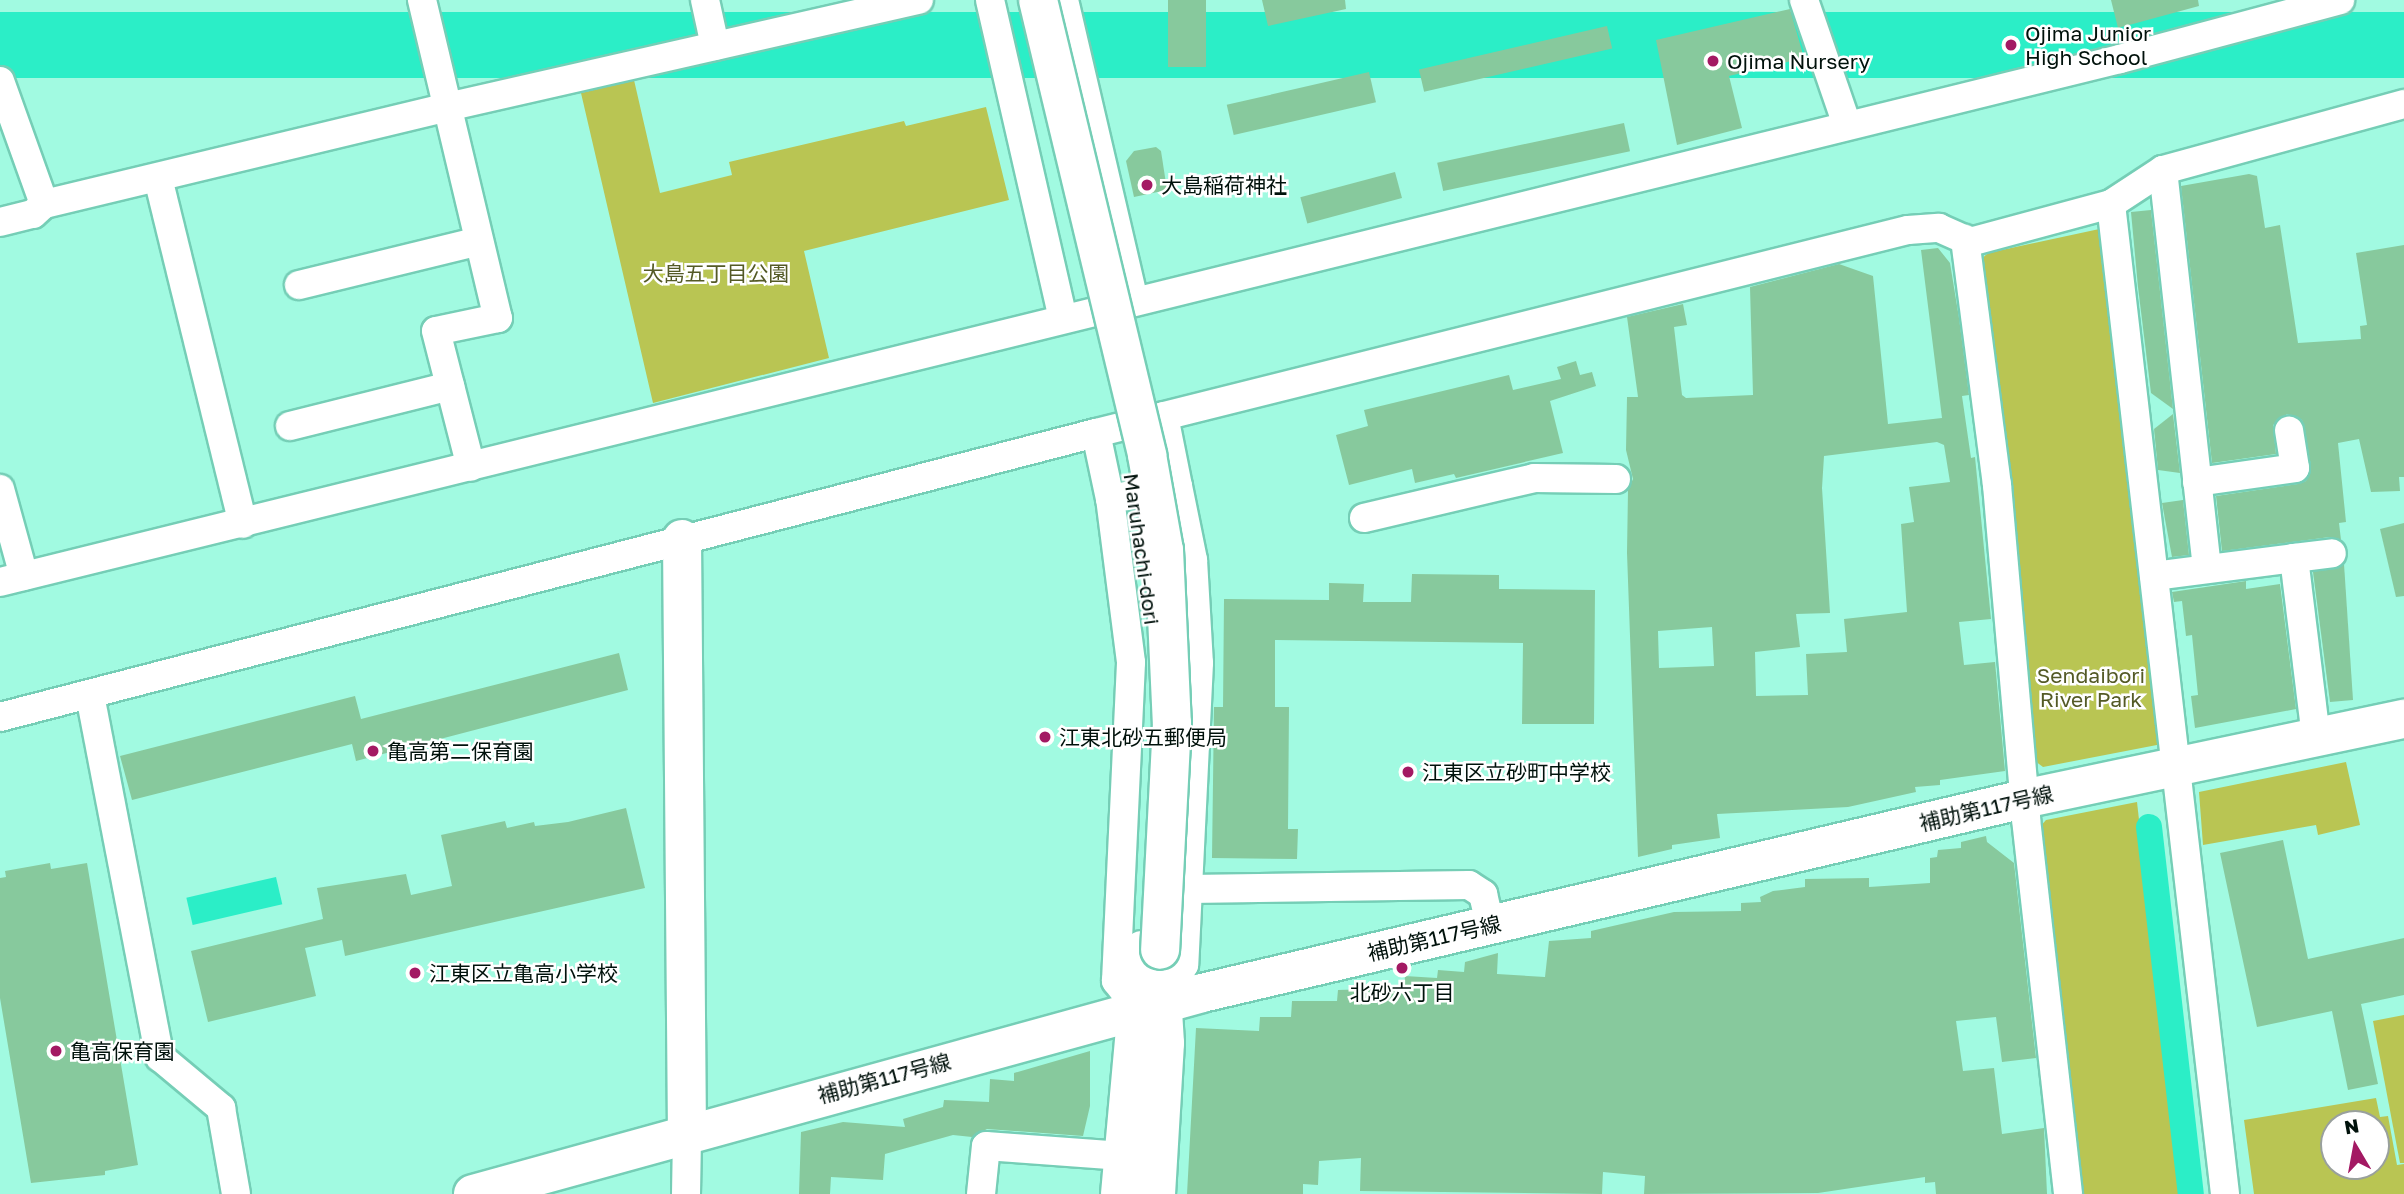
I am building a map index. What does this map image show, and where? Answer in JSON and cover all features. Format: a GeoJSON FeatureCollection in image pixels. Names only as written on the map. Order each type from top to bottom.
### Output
{"type":"FeatureCollection","features":[{"type":"Feature","properties":{"kind":"street"},"geometry":{"type":"LineString","coordinates":[[422,0],[498,318],[436,331],[471,467]]}},
{"type":"Feature","properties":{"kind":"street"},"geometry":{"type":"LineString","coordinates":[[705,0],[715,46]]}},
{"type":"Feature","properties":{"kind":"street"},"geometry":{"type":"LineString","coordinates":[[0,222],[33,214],[44,204],[446,107],[715,46],[853,6],[919,0]]}},
{"type":"Feature","properties":{"kind":"street"},"geometry":{"type":"LineString","coordinates":[[990,0],[1063,318]]}},
{"type":"Feature","properties":{"kind":"street","name":"Maruhachi-dori"},"geometry":{"type":"LineString","coordinates":[[1021,0],[1128,453],[1147,553],[1155,668],[1150,1006],[1123,1156],[1120,1194]]}},
{"type":"Feature","properties":{"kind":"street","name":"Maruhachi-dori"},"geometry":{"type":"LineString","coordinates":[[1038,0],[1147,455],[1164,550],[1172,723],[1151,950]]}},
{"type":"Feature","properties":{"kind":"street"},"geometry":{"type":"LineString","coordinates":[[1064,0],[1134,300]]}},
{"type":"Feature","properties":{"kind":"street"},"geometry":{"type":"LineString","coordinates":[[1804,0],[1847,125]]}},
{"type":"Feature","properties":{"kind":"street"},"geometry":{"type":"LineString","coordinates":[[0,489],[12,579],[243,524],[2340,0]]}},
{"type":"Feature","properties":{"kind":"street"},"geometry":{"type":"LineString","coordinates":[[0,80],[44,204]]}},
{"type":"Feature","properties":{"kind":"street"},"geometry":{"type":"LineString","coordinates":[[0,717],[1097,433],[1908,230],[1939,228],[1970,242],[2111,204],[2163,170],[2404,104]]}},
{"type":"Feature","properties":{"kind":"street"},"geometry":{"type":"LineString","coordinates":[[2163,170],[2207,569]]}},
{"type":"Feature","properties":{"kind":"street"},"geometry":{"type":"LineString","coordinates":[[158,178],[243,524]]}},
{"type":"Feature","properties":{"kind":"street"},"geometry":{"type":"LineString","coordinates":[[2111,204],[2225,1194]]}},
{"type":"Feature","properties":{"kind":"street"},"geometry":{"type":"LineString","coordinates":[[1965,239],[1997,485],[2028,798],[2026,819],[2068,1194]]}},
{"type":"Feature","properties":{"kind":"street"},"geometry":{"type":"LineString","coordinates":[[299,285],[479,241]]}},
{"type":"Feature","properties":{"kind":"street"},"geometry":{"type":"LineString","coordinates":[[290,426],[450,386]]}},
{"type":"Feature","properties":{"kind":"street"},"geometry":{"type":"LineString","coordinates":[[1097,433],[1110,499],[1131,662],[1116,981],[1150,1006],[1184,965],[1199,663],[1193,560],[1164,416]]}},
{"type":"Feature","properties":{"kind":"street"},"geometry":{"type":"LineString","coordinates":[[2197,482],[2295,468],[2289,430]]}},
{"type":"Feature","properties":{"kind":"street"},"geometry":{"type":"LineString","coordinates":[[1364,518],[1534,478],[1616,479]]}},
{"type":"Feature","properties":{"kind":"street"},"geometry":{"type":"LineString","coordinates":[[1110,499],[1178,486]]}},
{"type":"Feature","properties":{"kind":"street"},"geometry":{"type":"LineString","coordinates":[[682,539],[686,1194]]}},
{"type":"Feature","properties":{"kind":"street"},"geometry":{"type":"LineString","coordinates":[[2154,576],[2332,553]]}},
{"type":"Feature","properties":{"kind":"street"},"geometry":{"type":"LineString","coordinates":[[2294,558],[2316,737]]}},
{"type":"Feature","properties":{"kind":"street"},"geometry":{"type":"LineString","coordinates":[[90,695],[160,1057],[221,1108],[236,1194]]}},
{"type":"Feature","properties":{"kind":"street","name":"補助第117号線"},"geometry":{"type":"LineString","coordinates":[[473,1194],[1150,1006],[2028,798],[2404,719]]}},
{"type":"Feature","properties":{"kind":"street"},"geometry":{"type":"LineString","coordinates":[[1189,888],[1469,885],[1483,894],[1490,925]]}},
{"type":"Feature","properties":{"kind":"street","name":"Maruhachi-dori"},"geometry":{"type":"LineString","coordinates":[[1150,1006],[1165,1043],[1156,1194]]}},
{"type":"Feature","properties":{"kind":"street"},"geometry":{"type":"LineString","coordinates":[[981,1194],[986,1146],[1123,1156]]}},
{"type":"Feature","properties":{"kind":"green space","name":"大島五丁目公園"},"geometry":{"type":"Polygon","coordinates":[[[634,80],[660,193],[732,175],[729,162],[904,121],[906,126],[986,107],[1009,200],[804,251],[829,358],[653,403],[581,93],[634,80]]]}},
{"type":"Feature","properties":{"kind":"green space","name":"Sendaibori River Park"},"geometry":{"type":"Polygon","coordinates":[[[2104,228],[2162,744],[2043,767],[2035,761],[1978,262],[1988,253],[2104,228]]]}},
{"type":"Feature","properties":{"kind":"green space"},"geometry":{"type":"Polygon","coordinates":[[[2346,762],[2360,825],[2318,835],[2316,825],[2203,845],[2199,792],[2346,762]]]}},
{"type":"Feature","properties":{"kind":"green space"},"geometry":{"type":"Polygon","coordinates":[[[2137,802],[2181,1194],[2081,1194],[2038,829],[2046,820],[2137,802]]]}},
{"type":"Feature","properties":{"kind":"green space"},"geometry":{"type":"Polygon","coordinates":[[[2404,1015],[2404,1163],[2400,1163],[2373,1021],[2404,1015]]]}},
{"type":"Feature","properties":{"kind":"green space"},"geometry":{"type":"Polygon","coordinates":[[[2376,1098],[2379,1110],[2320,1110],[2320,1180],[2390,1180],[2390,1127],[2397,1165],[2404,1164],[2404,1194],[2254,1194],[2244,1120],[2376,1098]]]}},
{"type":"Feature","properties":{"kind":"shaded area"},"geometry":{"type":"Polygon","coordinates":[[[0,12],[2404,12],[2404,78],[0,78],[0,12]]]}},
{"type":"Feature","properties":{"kind":"shaded area"},"geometry":{"type":"Polygon","coordinates":[[[276,877],[282,904],[193,925],[186,898],[276,877]]]}},
{"type":"Feature","properties":{"kind":"pier"},"geometry":{"type":"Polygon","coordinates":[[[1146,324],[1162,392],[1094,408],[1078,340],[1146,324]]]}},
{"type":"Feature","properties":{"kind":"building"},"geometry":{"type":"Polygon","coordinates":[[[1168,0],[1206,0],[1206,67],[1168,67],[1168,0]]]}},
{"type":"Feature","properties":{"kind":"building"},"geometry":{"type":"Polygon","coordinates":[[[1262,0],[1345,0],[1346,9],[1268,26],[1262,0]]]}},
{"type":"Feature","properties":{"kind":"building"},"geometry":{"type":"Polygon","coordinates":[[[2111,0],[2198,0],[2199,6],[2118,28],[2111,0]]]}},
{"type":"Feature","properties":{"kind":"building"},"geometry":{"type":"Polygon","coordinates":[[[1790,9],[1804,58],[1729,76],[1742,128],[1677,145],[1656,40],[1790,9]]]}},
{"type":"Feature","properties":{"kind":"building"},"geometry":{"type":"Polygon","coordinates":[[[1607,26],[1612,48],[1424,92],[1419,69],[1607,26]]]}},
{"type":"Feature","properties":{"kind":"building"},"geometry":{"type":"Polygon","coordinates":[[[1369,72],[1376,102],[1234,135],[1227,105],[1369,72]]]}},
{"type":"Feature","properties":{"kind":"building"},"geometry":{"type":"Polygon","coordinates":[[[1624,123],[1630,151],[1443,191],[1437,163],[1624,123]]]}},
{"type":"Feature","properties":{"kind":"building"},"geometry":{"type":"Polygon","coordinates":[[[1156,147],[1161,151],[1167,190],[1134,197],[1126,161],[1134,151],[1156,147]]]}},
{"type":"Feature","properties":{"kind":"building"},"geometry":{"type":"Polygon","coordinates":[[[1395,172],[1402,198],[1307,223],[1300,197],[1395,172]]]}},
{"type":"Feature","properties":{"kind":"building"},"geometry":{"type":"Polygon","coordinates":[[[2249,174],[2257,176],[2265,228],[2280,225],[2298,343],[2361,339],[2360,326],[2367,325],[2356,253],[2404,245],[2404,477],[2399,477],[2400,491],[2371,492],[2359,439],[2338,443],[2346,522],[2339,523],[2341,540],[2330,537],[2222,551],[2216,496],[2298,484],[2306,481],[2311,466],[2302,420],[2287,414],[2273,425],[2276,454],[2212,463],[2181,186],[2249,174]]]}},
{"type":"Feature","properties":{"kind":"building"},"geometry":{"type":"Polygon","coordinates":[[[2151,210],[2173,409],[2151,393],[2138,287],[2131,212],[2151,210]]]}},
{"type":"Feature","properties":{"kind":"building"},"geometry":{"type":"Polygon","coordinates":[[[1938,248],[1950,263],[1959,318],[1969,395],[1962,396],[1971,458],[1975,457],[1991,619],[1959,622],[1964,665],[1995,662],[2005,771],[1940,780],[1940,785],[1915,787],[1916,792],[1848,807],[1717,814],[1720,838],[1672,845],[1672,849],[1638,857],[1627,553],[1628,490],[1633,479],[1626,450],[1627,397],[1638,397],[1627,317],[1683,304],[1687,325],[1674,327],[1682,395],[1686,398],[1753,395],[1750,287],[1839,264],[1873,276],[1888,424],[1942,418],[1921,250],[1938,248]],[[1937,442],[1824,456],[1822,488],[1830,613],[1796,614],[1800,647],[1755,652],[1756,696],[1808,695],[1806,654],[1847,652],[1844,619],[1907,612],[1901,524],[1914,522],[1909,487],[1950,482],[1944,445],[1937,442]],[[1712,627],[1658,631],[1659,668],[1714,666],[1712,627]]]}},
{"type":"Feature","properties":{"kind":"building"},"geometry":{"type":"Polygon","coordinates":[[[1576,361],[1580,375],[1592,372],[1596,386],[1550,401],[1563,453],[1456,478],[1454,474],[1415,483],[1412,469],[1349,485],[1336,435],[1368,426],[1364,410],[1509,375],[1513,390],[1561,379],[1557,367],[1576,361]]]}},
{"type":"Feature","properties":{"kind":"building"},"geometry":{"type":"Polygon","coordinates":[[[2173,414],[2180,473],[2158,470],[2154,429],[2173,414]]]}},
{"type":"Feature","properties":{"kind":"building"},"geometry":{"type":"Polygon","coordinates":[[[2183,500],[2189,555],[2172,557],[2162,503],[2183,500]]]}},
{"type":"Feature","properties":{"kind":"building"},"geometry":{"type":"Polygon","coordinates":[[[2404,523],[2404,596],[2396,597],[2380,529],[2404,523]]]}},
{"type":"Feature","properties":{"kind":"building"},"geometry":{"type":"Polygon","coordinates":[[[2344,564],[2353,700],[2330,702],[2313,572],[2344,564]]]}},
{"type":"Feature","properties":{"kind":"building"},"geometry":{"type":"Polygon","coordinates":[[[1412,574],[1499,575],[1499,589],[1595,590],[1594,724],[1522,724],[1523,643],[1275,640],[1275,707],[1289,707],[1288,829],[1298,829],[1297,859],[1212,858],[1214,707],[1223,707],[1224,599],[1329,600],[1329,583],[1364,584],[1363,602],[1411,602],[1412,574]]]}},
{"type":"Feature","properties":{"kind":"building"},"geometry":{"type":"Polygon","coordinates":[[[2246,581],[2246,589],[2280,584],[2296,709],[2195,728],[2191,696],[2198,695],[2192,635],[2186,636],[2182,601],[2174,602],[2172,592],[2246,581]]]}},
{"type":"Feature","properties":{"kind":"building"},"geometry":{"type":"Polygon","coordinates":[[[619,653],[628,690],[356,761],[352,744],[132,800],[120,756],[355,696],[361,719],[619,653]]]}},
{"type":"Feature","properties":{"kind":"building"},"geometry":{"type":"Polygon","coordinates":[[[626,808],[645,888],[345,956],[342,940],[305,948],[316,996],[208,1022],[191,951],[323,919],[317,888],[406,874],[411,895],[452,886],[441,835],[505,821],[507,828],[534,822],[535,826],[568,822],[626,808]]]}},
{"type":"Feature","properties":{"kind":"building"},"geometry":{"type":"Polygon","coordinates":[[[1986,836],[1987,842],[2014,863],[2036,1058],[2002,1062],[1996,1017],[1956,1021],[1963,1071],[1994,1068],[2002,1134],[2044,1128],[2047,1194],[1936,1194],[1935,1182],[1925,1183],[1925,1177],[1818,1193],[1644,1194],[1645,1176],[1603,1172],[1602,1194],[1360,1191],[1361,1158],[1319,1161],[1318,1185],[1303,1184],[1303,1194],[1187,1194],[1196,1028],[1259,1031],[1260,1017],[1291,1017],[1292,1001],[1337,1001],[1338,990],[1404,988],[1405,976],[1437,978],[1438,970],[1464,972],[1465,962],[1498,953],[1497,974],[1545,977],[1549,941],[1591,938],[1591,931],[1674,912],[1741,911],[1741,903],[1761,902],[1760,897],[1773,891],[1805,887],[1805,879],[1869,878],[1869,887],[1930,883],[1930,858],[1937,857],[1938,850],[1961,848],[1961,842],[1986,836]]]}},
{"type":"Feature","properties":{"kind":"building"},"geometry":{"type":"Polygon","coordinates":[[[2283,840],[2308,959],[2404,938],[2404,995],[2361,1004],[2378,1084],[2348,1090],[2332,1011],[2257,1027],[2220,853],[2283,840]]]}},
{"type":"Feature","properties":{"kind":"building"},"geometry":{"type":"Polygon","coordinates":[[[50,863],[51,869],[87,863],[138,1165],[105,1171],[105,1175],[31,1183],[0,998],[0,878],[6,877],[5,871],[50,863]]]}},
{"type":"Feature","properties":{"kind":"building"},"geometry":{"type":"Polygon","coordinates":[[[1090,1051],[1090,1106],[1083,1136],[987,1129],[972,1137],[953,1135],[885,1154],[883,1180],[831,1177],[830,1194],[799,1194],[801,1132],[843,1122],[905,1127],[903,1119],[943,1107],[944,1100],[989,1102],[990,1079],[1014,1081],[1014,1073],[1090,1051]]]}},
{"type":"Feature","properties":{"kind":"waterway"},"geometry":{"type":"LineString","coordinates":[[2149,827],[2191,1194]]}},
{"type":"Feature","properties":{"kind":"place","name":"Ojima Junior High School"},"geometry":{"type":"Point","coordinates":[2011,45]}},
{"type":"Feature","properties":{"kind":"place","name":"Ojima Nursery"},"geometry":{"type":"Point","coordinates":[1713,61]}},
{"type":"Feature","properties":{"kind":"place","name":"大島稲荷神社"},"geometry":{"type":"Point","coordinates":[1147,185]}},
{"type":"Feature","properties":{"kind":"place","name":"江東北砂五郵便局"},"geometry":{"type":"Point","coordinates":[1045,737]}},
{"type":"Feature","properties":{"kind":"place","name":"亀高第二保育園"},"geometry":{"type":"Point","coordinates":[373,751]}},
{"type":"Feature","properties":{"kind":"place","name":"江東区立砂町中学校"},"geometry":{"type":"Point","coordinates":[1408,772]}},
{"type":"Feature","properties":{"kind":"place","name":"北砂六丁目"},"geometry":{"type":"Point","coordinates":[1402,968]}},
{"type":"Feature","properties":{"kind":"place","name":"江東区立亀高小学校"},"geometry":{"type":"Point","coordinates":[415,973]}},
{"type":"Feature","properties":{"kind":"place","name":"亀高保育園"},"geometry":{"type":"Point","coordinates":[56,1051]}}]}
